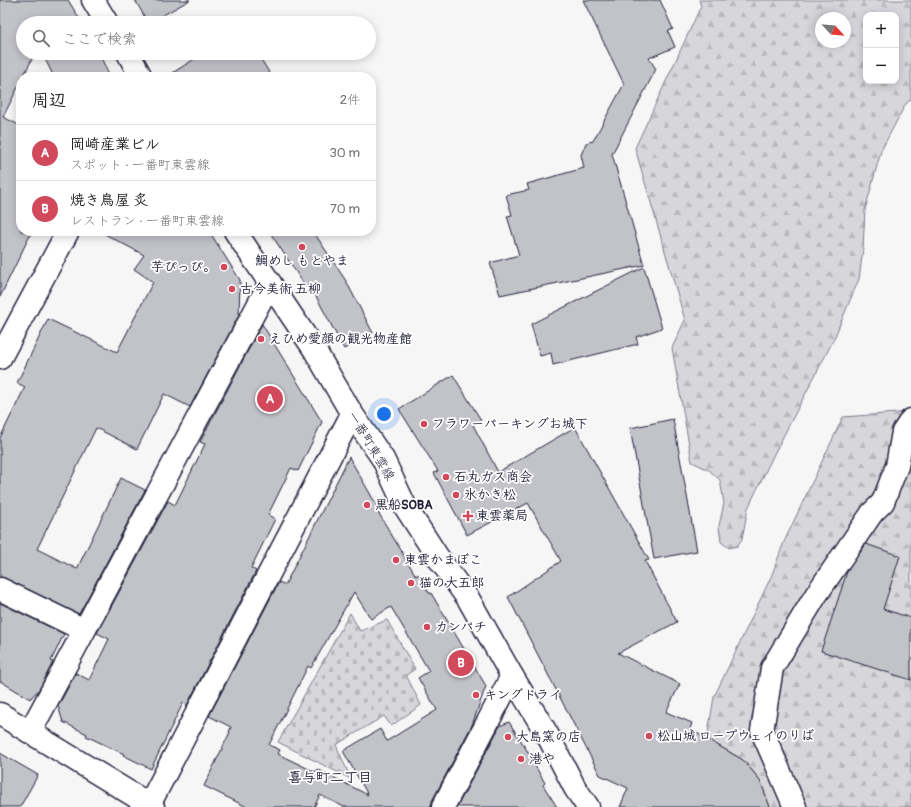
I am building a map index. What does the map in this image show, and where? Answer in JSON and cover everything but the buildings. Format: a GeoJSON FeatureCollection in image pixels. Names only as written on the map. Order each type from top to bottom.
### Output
{"type":"FeatureCollection","features":[{"type":"Feature","properties":{"kind":"street"},"geometry":{"type":"LineString","coordinates":[[93,0],[103,16]]}},
{"type":"Feature","properties":{"kind":"street"},"geometry":{"type":"LineString","coordinates":[[132,60],[138,72]]}},
{"type":"Feature","properties":{"kind":"street"},"geometry":{"type":"LineString","coordinates":[[0,358],[65,236]]}},
{"type":"Feature","properties":{"kind":"street","name":"一番町東雲線"},"geometry":{"type":"LineString","coordinates":[[238,236],[314,349],[352,414],[382,459],[406,508],[437,556],[469,600],[547,734],[575,788],[588,807]]}},
{"type":"Feature","properties":{"kind":"street"},"geometry":{"type":"LineString","coordinates":[[30,732],[270,282]]}},
{"type":"Feature","properties":{"kind":"street"},"geometry":{"type":"LineString","coordinates":[[0,714],[150,806],[352,414]]}},
{"type":"Feature","properties":{"kind":"street"},"geometry":{"type":"LineString","coordinates":[[795,807],[762,730],[772,668],[816,594],[872,513],[883,502],[897,466],[903,432],[911,420]]}},
{"type":"Feature","properties":{"kind":"street"},"geometry":{"type":"LineString","coordinates":[[0,588],[84,630]]}},
{"type":"Feature","properties":{"kind":"street"},"geometry":{"type":"LineString","coordinates":[[443,807],[512,676]]}},
{"type":"Feature","properties":{"kind":"green space"},"geometry":{"type":"Polygon","coordinates":[[[699,0],[911,0],[911,99],[905,105],[881,151],[865,210],[863,249],[859,279],[833,341],[774,454],[748,508],[742,539],[737,546],[729,548],[721,542],[719,526],[724,503],[720,480],[709,470],[692,462],[672,348],[685,320],[635,148],[701,6],[699,0]]]}},
{"type":"Feature","properties":{"kind":"green space"},"geometry":{"type":"Polygon","coordinates":[[[911,412],[911,807],[770,807],[760,780],[743,760],[707,739],[714,697],[771,577],[784,542],[843,417],[911,412]]]}},
{"type":"Feature","properties":{"kind":"green space"},"geometry":{"type":"Polygon","coordinates":[[[350,613],[360,631],[387,620],[415,669],[406,675],[421,705],[391,726],[384,716],[336,745],[351,779],[278,742],[350,613]]]}},
{"type":"Feature","properties":{"kind":"place","name":"鯛めし もとやま"},"geometry":{"type":"Point","coordinates":[302,247]}},
{"type":"Feature","properties":{"kind":"place","name":"芋ぴっぴ。"},"geometry":{"type":"Point","coordinates":[224,267]}},
{"type":"Feature","properties":{"kind":"place","name":"古今美術 五柳"},"geometry":{"type":"Point","coordinates":[232,289]}},
{"type":"Feature","properties":{"kind":"place","name":"えひめ愛顔の観光物産館"},"geometry":{"type":"Point","coordinates":[261,339]}},
{"type":"Feature","properties":{"kind":"place","name":"岡崎産業ビル"},"geometry":{"type":"Point","coordinates":[270,399]}},
{"type":"Feature","properties":{"kind":"place","name":"フラワーパーキングお城下"},"geometry":{"type":"Point","coordinates":[424,424]}},
{"type":"Feature","properties":{"kind":"place","name":"石丸ガス商会"},"geometry":{"type":"Point","coordinates":[446,477]}},
{"type":"Feature","properties":{"kind":"place","name":"氷かき松"},"geometry":{"type":"Point","coordinates":[456,495]}},
{"type":"Feature","properties":{"kind":"place","name":"黒船SOBA"},"geometry":{"type":"Point","coordinates":[367,505]}},
{"type":"Feature","properties":{"kind":"place","name":"東雲薬局"},"geometry":{"type":"Point","coordinates":[468,516]}},
{"type":"Feature","properties":{"kind":"place","name":"東雲かまぼこ"},"geometry":{"type":"Point","coordinates":[396,560]}},
{"type":"Feature","properties":{"kind":"place","name":"猫の大五郎"},"geometry":{"type":"Point","coordinates":[411,583]}},
{"type":"Feature","properties":{"kind":"place","name":"カンパチ"},"geometry":{"type":"Point","coordinates":[427,627]}},
{"type":"Feature","properties":{"kind":"place","name":"焼き鳥屋 炙"},"geometry":{"type":"Point","coordinates":[461,663]}},
{"type":"Feature","properties":{"kind":"place","name":"キングドライ"},"geometry":{"type":"Point","coordinates":[476,695]}},
{"type":"Feature","properties":{"kind":"place","name":"松山城 ロープウェイのりば"},"geometry":{"type":"Point","coordinates":[649,736]}},
{"type":"Feature","properties":{"kind":"place","name":"大島窯の店"},"geometry":{"type":"Point","coordinates":[508,737]}},
{"type":"Feature","properties":{"kind":"place","name":"港や"},"geometry":{"type":"Point","coordinates":[521,759]}},
{"type":"Feature","properties":{"kind":"district","name":"喜与町二丁目"},"geometry":{"type":"Point","coordinates":[330,777]}}]}
